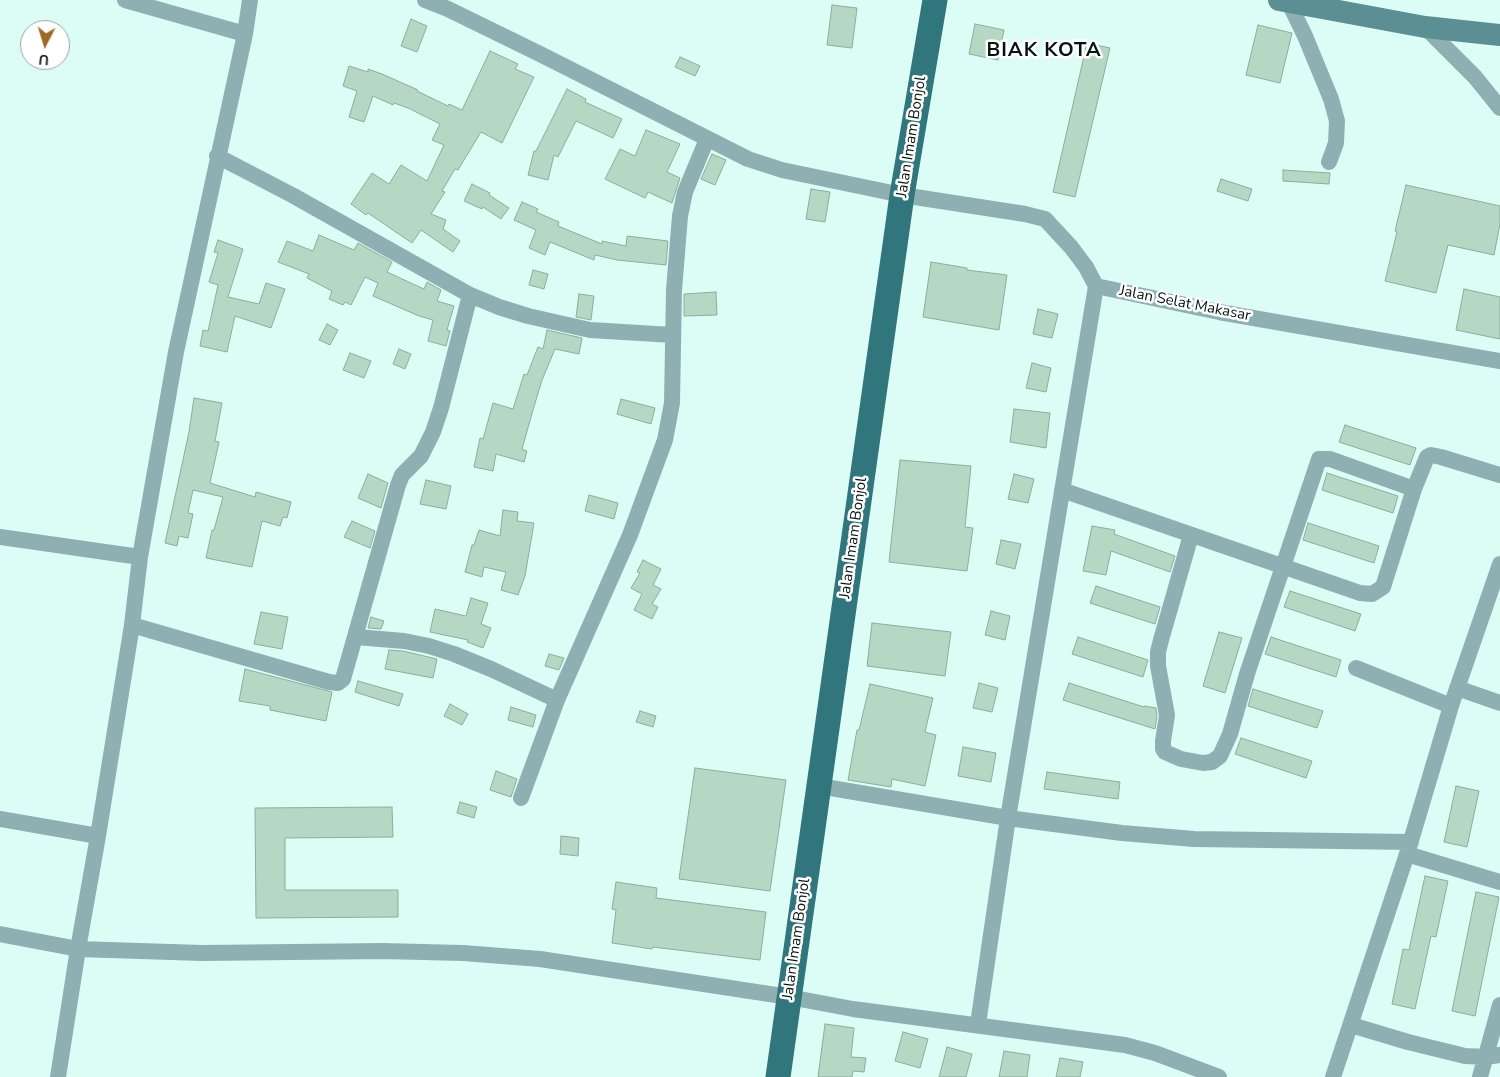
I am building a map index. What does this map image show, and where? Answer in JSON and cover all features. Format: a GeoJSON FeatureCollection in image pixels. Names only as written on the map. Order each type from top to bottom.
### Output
{"type":"FeatureCollection","features":[{"type":"Feature","properties":{"kind":"main road","name":"Jalan Imam Bonjol"},"geometry":{"type":"LineString","coordinates":[[778,1077],[902,195],[935,0]]}},
{"type":"Feature","properties":{"kind":"main road"},"geometry":{"type":"LineString","coordinates":[[1284,1],[1425,27],[1500,35]]}},
{"type":"Feature","properties":{"kind":"street"},"geometry":{"type":"LineString","coordinates":[[125,0],[245,34]]}},
{"type":"Feature","properties":{"kind":"street"},"geometry":{"type":"LineString","coordinates":[[58,1077],[132,625],[140,558],[176,352],[245,34],[250,0]]}},
{"type":"Feature","properties":{"kind":"street"},"geometry":{"type":"LineString","coordinates":[[425,0],[490,29],[748,159],[782,170],[902,195],[1045,219],[1071,247],[1086,267],[1096,286],[1008,818],[978,1024]]}},
{"type":"Feature","properties":{"kind":"street"},"geometry":{"type":"LineString","coordinates":[[1284,1],[1305,36],[1331,99],[1337,120],[1336,143],[1328,162]]}},
{"type":"Feature","properties":{"kind":"street"},"geometry":{"type":"LineString","coordinates":[[1425,27],[1474,77],[1500,108]]}},
{"type":"Feature","properties":{"kind":"street"},"geometry":{"type":"LineString","coordinates":[[522,798],[557,700],[630,535],[665,440],[672,403],[674,290],[680,216],[685,192],[707,138]]}},
{"type":"Feature","properties":{"kind":"street"},"geometry":{"type":"LineString","coordinates":[[217,156],[301,200],[470,295],[499,307],[528,316],[590,330],[673,335]]}},
{"type":"Feature","properties":{"kind":"street","name":"Jalan Selat Makasar"},"geometry":{"type":"LineString","coordinates":[[1096,286],[1219,312],[1500,361]]}},
{"type":"Feature","properties":{"kind":"street"},"geometry":{"type":"LineString","coordinates":[[132,625],[329,682],[338,683],[343,679],[398,485],[402,476],[424,450],[441,408],[470,295]]}},
{"type":"Feature","properties":{"kind":"street"},"geometry":{"type":"LineString","coordinates":[[1062,490],[1360,593],[1372,594],[1384,587],[1414,489],[1427,457],[1431,455],[1500,475]]}},
{"type":"Feature","properties":{"kind":"street"},"geometry":{"type":"LineString","coordinates":[[1191,535],[1158,652],[1158,666],[1167,715],[1163,748],[1165,752],[1181,759],[1203,763],[1212,762],[1220,756],[1230,734],[1247,674],[1319,460],[1330,459],[1414,489]]}},
{"type":"Feature","properties":{"kind":"street"},"geometry":{"type":"LineString","coordinates":[[0,537],[140,558]]}},
{"type":"Feature","properties":{"kind":"street"},"geometry":{"type":"LineString","coordinates":[[1333,1077],[1409,848],[1451,706],[1500,564]]}},
{"type":"Feature","properties":{"kind":"street"},"geometry":{"type":"LineString","coordinates":[[356,636],[404,641],[429,646],[492,669],[557,700]]}},
{"type":"Feature","properties":{"kind":"street"},"geometry":{"type":"LineString","coordinates":[[1356,668],[1451,706]]}},
{"type":"Feature","properties":{"kind":"street"},"geometry":{"type":"LineString","coordinates":[[1457,688],[1500,703]]}},
{"type":"Feature","properties":{"kind":"street"},"geometry":{"type":"LineString","coordinates":[[819,786],[1008,818],[1122,833],[1194,839],[1409,848],[1500,882]]}},
{"type":"Feature","properties":{"kind":"street"},"geometry":{"type":"LineString","coordinates":[[0,818],[98,836]]}},
{"type":"Feature","properties":{"kind":"street"},"geometry":{"type":"LineString","coordinates":[[0,934],[78,949],[202,953],[383,951],[463,953],[540,959],[853,1008],[1125,1045],[1155,1053],[1219,1077]]}},
{"type":"Feature","properties":{"kind":"street"},"geometry":{"type":"LineString","coordinates":[[1480,1077],[1493,1056],[1500,1005]]}},
{"type":"Feature","properties":{"kind":"street"},"geometry":{"type":"LineString","coordinates":[[1351,1025],[1465,1056],[1493,1056]]}},
{"type":"Feature","properties":{"kind":"building"},"geometry":{"type":"Polygon","coordinates":[[[832,5],[857,8],[852,48],[827,45],[832,5]]]}},
{"type":"Feature","properties":{"kind":"building"},"geometry":{"type":"Polygon","coordinates":[[[411,19],[427,26],[417,52],[401,46],[411,19]]]}},
{"type":"Feature","properties":{"kind":"building"},"geometry":{"type":"Polygon","coordinates":[[[975,24],[1004,30],[998,60],[969,54],[975,24]]]}},
{"type":"Feature","properties":{"kind":"building"},"geometry":{"type":"Polygon","coordinates":[[[1258,25],[1292,33],[1280,83],[1246,75],[1258,25]]]}},
{"type":"Feature","properties":{"kind":"building"},"geometry":{"type":"Polygon","coordinates":[[[1087,43],[1110,48],[1075,197],[1053,192],[1087,43]]]}},
{"type":"Feature","properties":{"kind":"building"},"geometry":{"type":"Polygon","coordinates":[[[490,51],[518,64],[515,69],[534,77],[502,143],[481,132],[458,170],[455,169],[442,191],[445,192],[431,214],[446,220],[443,229],[460,241],[453,252],[421,230],[412,243],[368,213],[366,215],[351,204],[372,173],[389,184],[401,165],[427,181],[444,145],[432,140],[440,124],[408,108],[394,103],[393,105],[373,96],[364,122],[349,117],[357,91],[343,86],[349,66],[368,72],[368,69],[382,74],[448,106],[449,104],[462,110],[490,51]]]}},
{"type":"Feature","properties":{"kind":"building"},"geometry":{"type":"Polygon","coordinates":[[[680,57],[700,66],[695,76],[675,67],[680,57]]]}},
{"type":"Feature","properties":{"kind":"building"},"geometry":{"type":"Polygon","coordinates":[[[567,89],[586,99],[585,102],[622,119],[613,138],[576,121],[558,157],[554,155],[548,180],[528,175],[534,151],[536,151],[567,89]]]}},
{"type":"Feature","properties":{"kind":"building"},"geometry":{"type":"Polygon","coordinates":[[[646,130],[680,144],[667,172],[680,178],[672,203],[648,192],[645,198],[605,179],[620,149],[635,156],[646,130]]]}},
{"type":"Feature","properties":{"kind":"building"},"geometry":{"type":"Polygon","coordinates":[[[712,154],[726,160],[715,185],[701,179],[712,154]]]}},
{"type":"Feature","properties":{"kind":"building"},"geometry":{"type":"Polygon","coordinates":[[[1283,170],[1330,173],[1329,184],[1283,181],[1283,170]]]}},
{"type":"Feature","properties":{"kind":"building"},"geometry":{"type":"Polygon","coordinates":[[[1221,179],[1252,189],[1248,201],[1217,191],[1221,179]]]}},
{"type":"Feature","properties":{"kind":"building"},"geometry":{"type":"Polygon","coordinates":[[[472,184],[490,193],[489,195],[509,208],[501,219],[483,207],[482,209],[464,201],[472,184]]]}},
{"type":"Feature","properties":{"kind":"building"},"geometry":{"type":"Polygon","coordinates":[[[1406,185],[1500,206],[1500,224],[1494,255],[1448,245],[1436,293],[1385,281],[1406,185]]]}},
{"type":"Feature","properties":{"kind":"building"},"geometry":{"type":"Polygon","coordinates":[[[811,189],[830,192],[825,222],[806,219],[811,189]]]}},
{"type":"Feature","properties":{"kind":"building"},"geometry":{"type":"Polygon","coordinates":[[[522,202],[538,209],[536,212],[559,222],[558,226],[602,244],[602,241],[626,246],[627,236],[668,241],[666,265],[617,260],[595,255],[594,260],[550,242],[545,255],[529,248],[536,230],[514,220],[522,202]]]}},
{"type":"Feature","properties":{"kind":"building"},"geometry":{"type":"Polygon","coordinates":[[[319,235],[354,250],[358,243],[392,262],[387,272],[424,289],[427,282],[441,290],[437,301],[454,306],[447,330],[450,331],[446,346],[428,341],[433,320],[373,296],[378,283],[365,277],[351,305],[345,302],[343,305],[329,299],[332,291],[307,278],[309,274],[278,262],[287,241],[313,251],[319,235]]]}},
{"type":"Feature","properties":{"kind":"building"},"geometry":{"type":"Polygon","coordinates":[[[218,240],[243,249],[228,297],[259,304],[266,283],[285,289],[271,328],[235,316],[227,352],[200,346],[203,330],[208,331],[218,285],[209,282],[218,253],[214,252],[218,240]]]}},
{"type":"Feature","properties":{"kind":"building"},"geometry":{"type":"Polygon","coordinates":[[[931,262],[967,268],[967,270],[1007,275],[999,330],[923,317],[931,262]]]}},
{"type":"Feature","properties":{"kind":"building"},"geometry":{"type":"Polygon","coordinates":[[[533,270],[548,274],[544,289],[529,285],[533,270]]]}},
{"type":"Feature","properties":{"kind":"building"},"geometry":{"type":"Polygon","coordinates":[[[1464,289],[1500,297],[1500,339],[1456,330],[1464,289]]]}},
{"type":"Feature","properties":{"kind":"building"},"geometry":{"type":"Polygon","coordinates":[[[716,292],[717,315],[684,316],[684,294],[716,292]]]}},
{"type":"Feature","properties":{"kind":"building"},"geometry":{"type":"Polygon","coordinates":[[[579,294],[594,296],[591,320],[576,317],[579,294]]]}},
{"type":"Feature","properties":{"kind":"building"},"geometry":{"type":"Polygon","coordinates":[[[1038,309],[1058,314],[1052,338],[1033,334],[1038,309]]]}},
{"type":"Feature","properties":{"kind":"building"},"geometry":{"type":"Polygon","coordinates":[[[327,324],[338,330],[330,345],[319,340],[327,324]]]}},
{"type":"Feature","properties":{"kind":"building"},"geometry":{"type":"Polygon","coordinates":[[[547,330],[582,338],[579,354],[555,349],[542,380],[522,449],[527,451],[524,462],[496,454],[493,471],[474,467],[480,438],[483,439],[493,403],[513,409],[524,374],[527,375],[538,347],[543,349],[547,330]]]}},
{"type":"Feature","properties":{"kind":"building"},"geometry":{"type":"Polygon","coordinates":[[[399,349],[411,354],[405,369],[393,364],[399,349]]]}},
{"type":"Feature","properties":{"kind":"building"},"geometry":{"type":"Polygon","coordinates":[[[350,353],[371,361],[364,378],[343,370],[350,353]]]}},
{"type":"Feature","properties":{"kind":"building"},"geometry":{"type":"Polygon","coordinates":[[[1032,363],[1051,368],[1046,392],[1026,388],[1032,363]]]}},
{"type":"Feature","properties":{"kind":"building"},"geometry":{"type":"Polygon","coordinates":[[[194,398],[222,403],[215,441],[219,442],[210,483],[255,497],[256,492],[291,502],[287,518],[283,517],[280,526],[262,521],[252,567],[206,558],[212,530],[214,530],[223,497],[193,490],[188,513],[193,514],[188,538],[179,536],[177,546],[165,543],[189,432],[194,398]]]}},
{"type":"Feature","properties":{"kind":"building"},"geometry":{"type":"Polygon","coordinates":[[[621,399],[655,408],[651,424],[617,414],[621,399]]]}},
{"type":"Feature","properties":{"kind":"building"},"geometry":{"type":"Polygon","coordinates":[[[1014,409],[1050,413],[1046,448],[1010,442],[1014,409]]]}},
{"type":"Feature","properties":{"kind":"building"},"geometry":{"type":"Polygon","coordinates":[[[1345,425],[1416,448],[1410,465],[1339,442],[1345,425]]]}},
{"type":"Feature","properties":{"kind":"building"},"geometry":{"type":"Polygon","coordinates":[[[900,460],[971,466],[965,527],[973,528],[967,571],[889,562],[900,460]]]}},
{"type":"Feature","properties":{"kind":"building"},"geometry":{"type":"Polygon","coordinates":[[[1327,473],[1398,496],[1393,513],[1322,490],[1327,473]]]}},
{"type":"Feature","properties":{"kind":"building"},"geometry":{"type":"Polygon","coordinates":[[[368,474],[388,483],[381,508],[358,498],[368,474]]]}},
{"type":"Feature","properties":{"kind":"building"},"geometry":{"type":"Polygon","coordinates":[[[1014,474],[1034,479],[1028,503],[1008,499],[1014,474]]]}},
{"type":"Feature","properties":{"kind":"building"},"geometry":{"type":"Polygon","coordinates":[[[426,480],[451,486],[446,509],[420,504],[426,480]]]}},
{"type":"Feature","properties":{"kind":"building"},"geometry":{"type":"Polygon","coordinates":[[[589,495],[618,503],[614,519],[585,511],[589,495]]]}},
{"type":"Feature","properties":{"kind":"building"},"geometry":{"type":"Polygon","coordinates":[[[503,510],[518,512],[517,521],[534,523],[525,576],[518,595],[501,590],[506,572],[484,567],[482,577],[465,572],[472,545],[474,545],[479,530],[500,536],[503,510]]]}},
{"type":"Feature","properties":{"kind":"building"},"geometry":{"type":"Polygon","coordinates":[[[352,521],[375,531],[370,548],[344,537],[352,521]]]}},
{"type":"Feature","properties":{"kind":"building"},"geometry":{"type":"Polygon","coordinates":[[[1308,523],[1379,546],[1374,563],[1303,540],[1308,523]]]}},
{"type":"Feature","properties":{"kind":"building"},"geometry":{"type":"Polygon","coordinates":[[[1092,526],[1115,530],[1114,534],[1175,556],[1170,572],[1111,551],[1106,575],[1083,571],[1092,526]]]}},
{"type":"Feature","properties":{"kind":"building"},"geometry":{"type":"Polygon","coordinates":[[[1001,540],[1021,544],[1015,569],[996,564],[1001,540]]]}},
{"type":"Feature","properties":{"kind":"building"},"geometry":{"type":"Polygon","coordinates":[[[643,560],[661,569],[653,585],[661,589],[652,604],[658,607],[652,619],[634,610],[642,594],[631,588],[640,573],[637,572],[643,560]]]}},
{"type":"Feature","properties":{"kind":"building"},"geometry":{"type":"Polygon","coordinates":[[[1096,586],[1160,607],[1155,624],[1090,603],[1096,586]]]}},
{"type":"Feature","properties":{"kind":"building"},"geometry":{"type":"Polygon","coordinates":[[[1290,591],[1361,614],[1355,631],[1284,607],[1290,591]]]}},
{"type":"Feature","properties":{"kind":"building"},"geometry":{"type":"Polygon","coordinates":[[[471,598],[488,603],[481,624],[491,628],[483,648],[467,642],[468,640],[430,632],[435,609],[466,616],[471,598]]]}},
{"type":"Feature","properties":{"kind":"building"},"geometry":{"type":"Polygon","coordinates":[[[991,611],[1010,616],[1005,640],[985,635],[991,611]]]}},
{"type":"Feature","properties":{"kind":"building"},"geometry":{"type":"Polygon","coordinates":[[[261,612],[288,617],[282,649],[254,644],[261,612]]]}},
{"type":"Feature","properties":{"kind":"building"},"geometry":{"type":"Polygon","coordinates":[[[371,617],[384,621],[381,629],[368,628],[371,617]]]}},
{"type":"Feature","properties":{"kind":"building"},"geometry":{"type":"Polygon","coordinates":[[[872,623],[951,632],[945,676],[867,666],[872,623]]]}},
{"type":"Feature","properties":{"kind":"building"},"geometry":{"type":"Polygon","coordinates":[[[1219,632],[1242,638],[1225,693],[1203,686],[1219,632]]]}},
{"type":"Feature","properties":{"kind":"building"},"geometry":{"type":"Polygon","coordinates":[[[1078,637],[1148,660],[1143,677],[1072,654],[1078,637]]]}},
{"type":"Feature","properties":{"kind":"building"},"geometry":{"type":"Polygon","coordinates":[[[1271,637],[1341,660],[1336,677],[1265,654],[1271,637]]]}},
{"type":"Feature","properties":{"kind":"building"},"geometry":{"type":"Polygon","coordinates":[[[389,650],[403,651],[437,659],[433,678],[385,669],[389,650]]]}},
{"type":"Feature","properties":{"kind":"building"},"geometry":{"type":"Polygon","coordinates":[[[549,654],[564,658],[559,670],[545,666],[549,654]]]}},
{"type":"Feature","properties":{"kind":"building"},"geometry":{"type":"Polygon","coordinates":[[[245,669],[332,692],[326,721],[270,710],[270,706],[239,701],[245,669]]]}},
{"type":"Feature","properties":{"kind":"building"},"geometry":{"type":"Polygon","coordinates":[[[358,681],[403,694],[399,706],[355,692],[358,681]]]}},
{"type":"Feature","properties":{"kind":"building"},"geometry":{"type":"Polygon","coordinates":[[[979,683],[998,688],[992,712],[973,708],[979,683]]]}},
{"type":"Feature","properties":{"kind":"building"},"geometry":{"type":"Polygon","coordinates":[[[1069,683],[1144,707],[1156,708],[1155,729],[1063,700],[1069,683]]]}},
{"type":"Feature","properties":{"kind":"building"},"geometry":{"type":"Polygon","coordinates":[[[870,684],[933,698],[925,732],[936,735],[925,786],[892,779],[891,787],[848,780],[857,730],[859,730],[870,684]]]}},
{"type":"Feature","properties":{"kind":"building"},"geometry":{"type":"Polygon","coordinates":[[[1253,689],[1323,711],[1317,728],[1248,706],[1253,689]]]}},
{"type":"Feature","properties":{"kind":"building"},"geometry":{"type":"Polygon","coordinates":[[[450,704],[468,714],[462,725],[444,716],[450,704]]]}},
{"type":"Feature","properties":{"kind":"building"},"geometry":{"type":"Polygon","coordinates":[[[511,707],[536,715],[533,727],[508,720],[511,707]]]}},
{"type":"Feature","properties":{"kind":"building"},"geometry":{"type":"Polygon","coordinates":[[[640,711],[656,716],[653,727],[636,722],[640,711]]]}},
{"type":"Feature","properties":{"kind":"building"},"geometry":{"type":"Polygon","coordinates":[[[1241,738],[1312,761],[1306,778],[1235,754],[1241,738]]]}},
{"type":"Feature","properties":{"kind":"building"},"geometry":{"type":"Polygon","coordinates":[[[963,747],[996,753],[991,782],[958,776],[963,747]]]}},
{"type":"Feature","properties":{"kind":"building"},"geometry":{"type":"Polygon","coordinates":[[[695,768],[786,780],[770,891],[679,879],[695,768]]]}},
{"type":"Feature","properties":{"kind":"building"},"geometry":{"type":"Polygon","coordinates":[[[496,771],[517,779],[511,797],[490,790],[496,771]]]}},
{"type":"Feature","properties":{"kind":"building"},"geometry":{"type":"Polygon","coordinates":[[[1047,772],[1120,782],[1118,799],[1044,789],[1047,772]]]}},
{"type":"Feature","properties":{"kind":"building"},"geometry":{"type":"Polygon","coordinates":[[[1456,786],[1479,791],[1467,847],[1444,842],[1456,786]]]}},
{"type":"Feature","properties":{"kind":"building"},"geometry":{"type":"Polygon","coordinates":[[[460,802],[477,807],[474,818],[457,813],[460,802]]]}},
{"type":"Feature","properties":{"kind":"building"},"geometry":{"type":"Polygon","coordinates":[[[392,807],[393,837],[285,838],[285,890],[398,890],[398,917],[256,918],[255,808],[392,807]]]}},
{"type":"Feature","properties":{"kind":"building"},"geometry":{"type":"Polygon","coordinates":[[[561,836],[579,838],[578,856],[560,854],[561,836]]]}},
{"type":"Feature","properties":{"kind":"building"},"geometry":{"type":"Polygon","coordinates":[[[1425,876],[1448,881],[1436,937],[1431,936],[1415,1009],[1392,1004],[1403,949],[1409,950],[1425,876]]]}},
{"type":"Feature","properties":{"kind":"building"},"geometry":{"type":"Polygon","coordinates":[[[616,882],[657,888],[656,898],[766,912],[760,960],[612,943],[616,910],[612,909],[616,882]]]}},
{"type":"Feature","properties":{"kind":"building"},"geometry":{"type":"Polygon","coordinates":[[[1476,892],[1499,897],[1475,1016],[1452,1011],[1476,892]]]}},
{"type":"Feature","properties":{"kind":"building"},"geometry":{"type":"Polygon","coordinates":[[[825,1024],[854,1028],[851,1057],[866,1058],[864,1072],[853,1071],[852,1077],[818,1077],[825,1024]]]}},
{"type":"Feature","properties":{"kind":"building"},"geometry":{"type":"Polygon","coordinates":[[[903,1032],[928,1039],[920,1068],[895,1061],[903,1032]]]}},
{"type":"Feature","properties":{"kind":"building"},"geometry":{"type":"Polygon","coordinates":[[[947,1047],[972,1054],[966,1077],[939,1077],[947,1047]]]}},
{"type":"Feature","properties":{"kind":"building"},"geometry":{"type":"Polygon","coordinates":[[[1004,1051],[1030,1055],[1027,1077],[999,1077],[1004,1051]]]}},
{"type":"Feature","properties":{"kind":"building"},"geometry":{"type":"Polygon","coordinates":[[[1060,1058],[1083,1062],[1080,1077],[1056,1077],[1060,1058]]]}},
{"type":"Feature","properties":{"kind":"district","name":"BIAK KOTA"},"geometry":{"type":"Point","coordinates":[1044,51]}}]}
